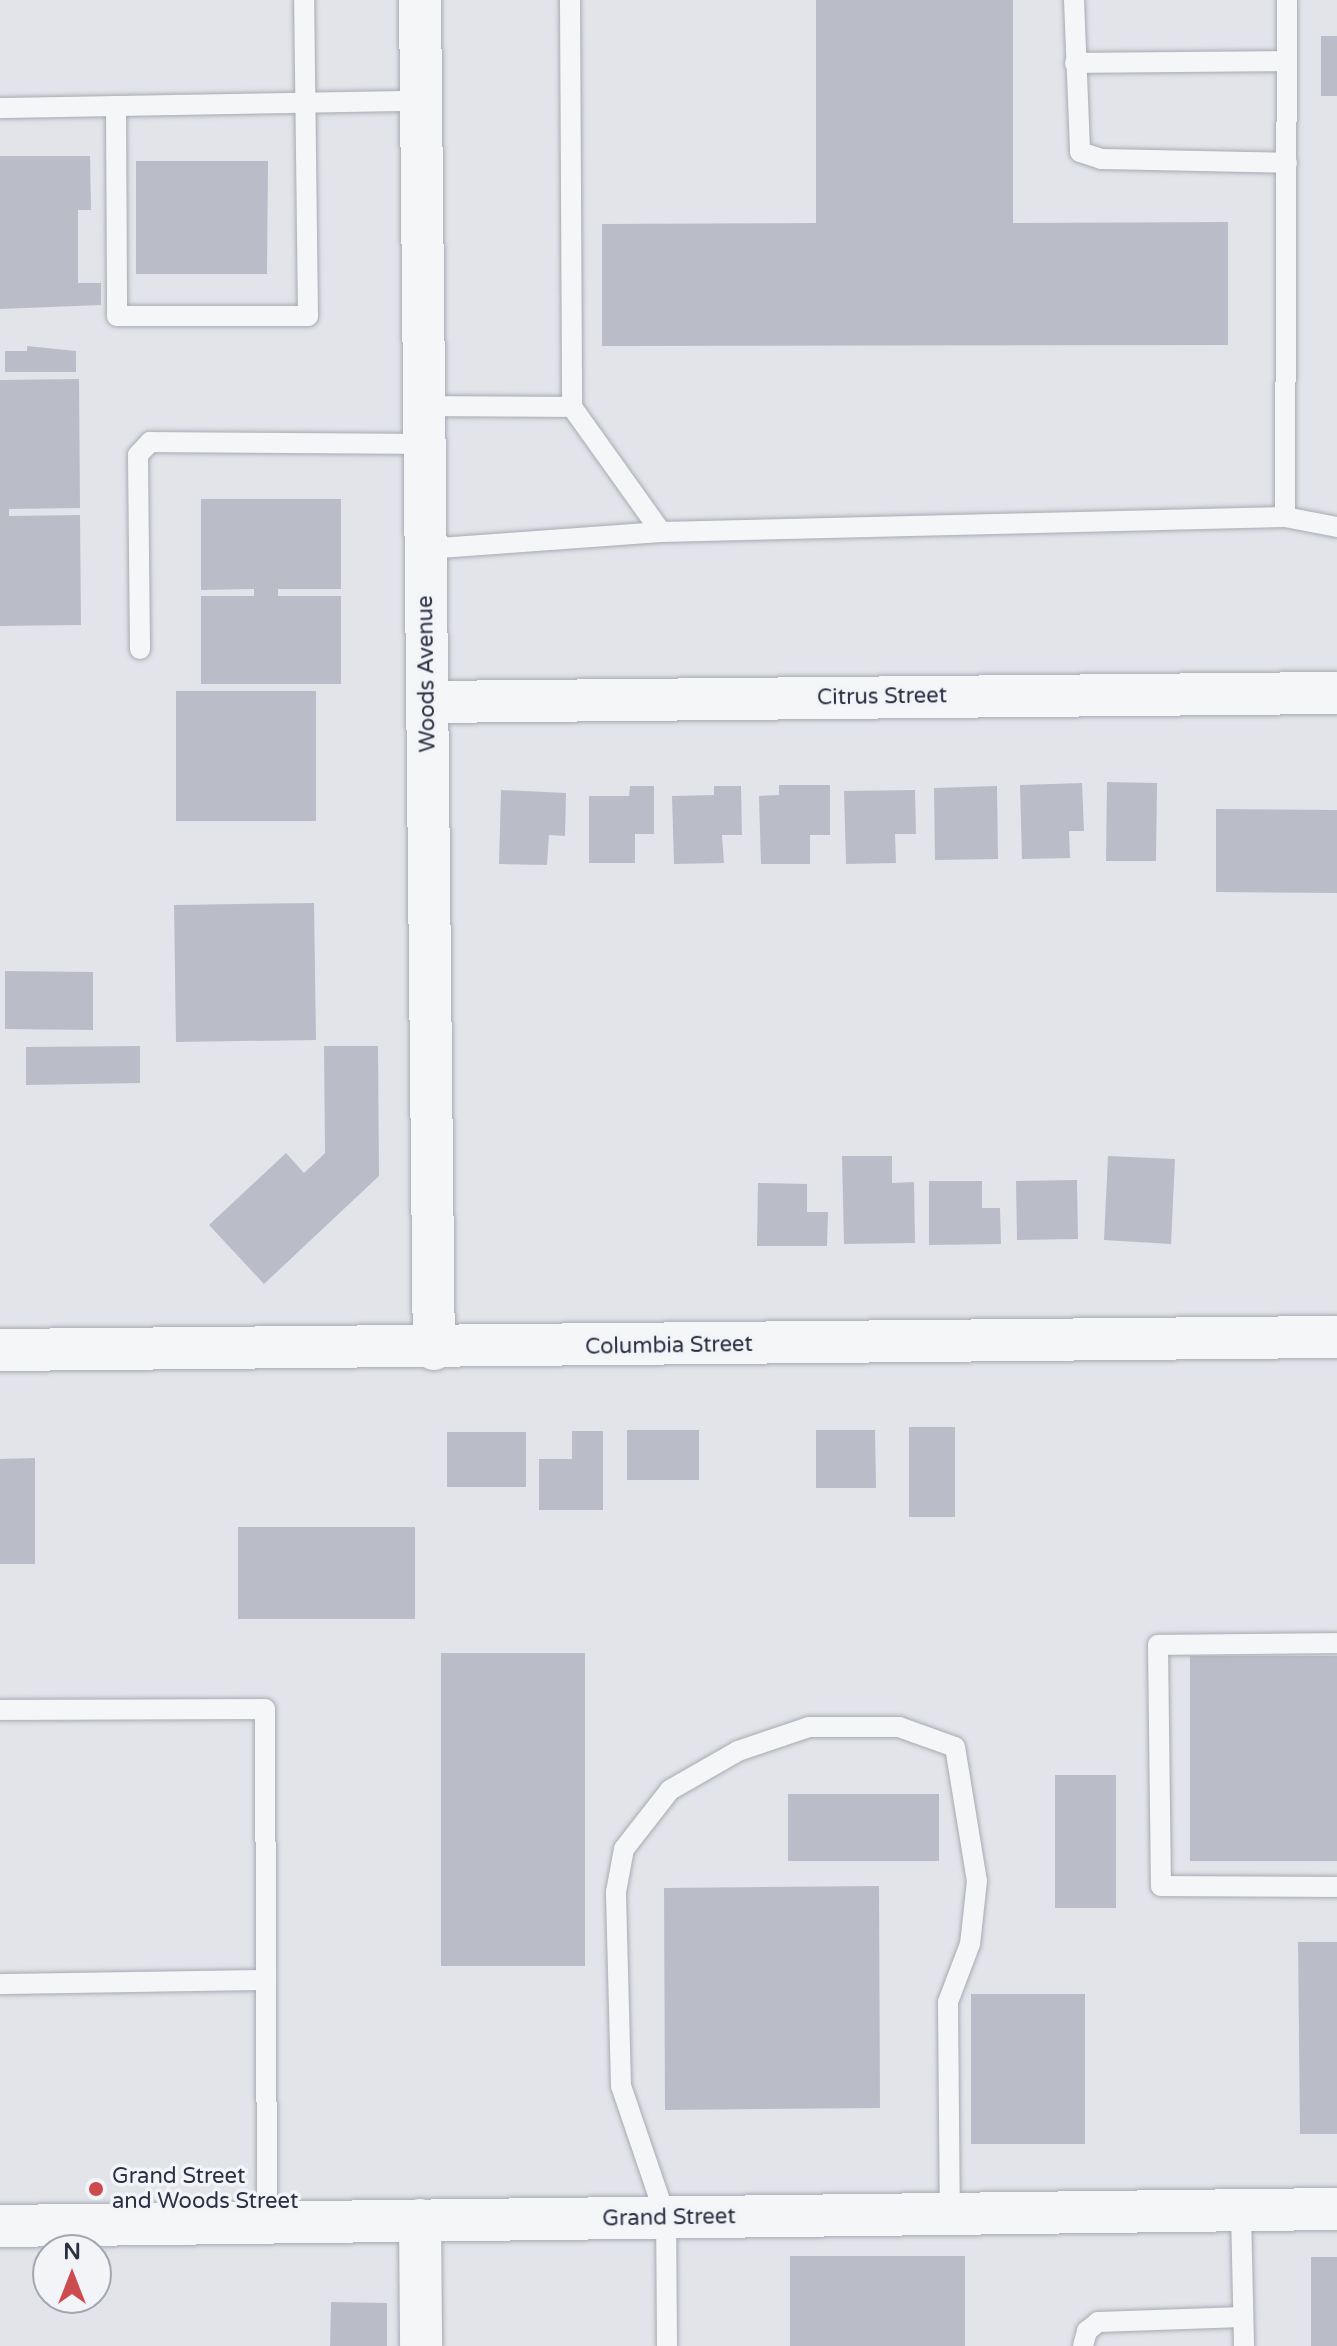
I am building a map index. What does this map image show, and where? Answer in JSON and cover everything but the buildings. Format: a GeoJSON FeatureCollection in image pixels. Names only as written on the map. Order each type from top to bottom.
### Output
{"type":"FeatureCollection","features":[{"type":"Feature","properties":{"kind":"street","name":"Woods Avenue"},"geometry":{"type":"LineString","coordinates":[[420,0],[434,1349]]}},
{"type":"Feature","properties":{"kind":"street","name":"Citrus Street"},"geometry":{"type":"LineString","coordinates":[[427,702],[1337,693]]}},
{"type":"Feature","properties":{"kind":"street","name":"Columbia Street"},"geometry":{"type":"LineString","coordinates":[[0,1350],[434,1349],[1337,1337]]}},
{"type":"Feature","properties":{"kind":"street","name":"Grand Street"},"geometry":{"type":"LineString","coordinates":[[0,2226],[1337,2209]]}},
{"type":"Feature","properties":{"kind":"street"},"geometry":{"type":"LineString","coordinates":[[420,2220],[421,2346]]}},
{"type":"Feature","properties":{"kind":"lane"},"geometry":{"type":"LineString","coordinates":[[116,106],[117,316],[308,316],[308,105],[304,0]]}},
{"type":"Feature","properties":{"kind":"lane"},"geometry":{"type":"LineString","coordinates":[[570,0],[572,407],[661,532]]}},
{"type":"Feature","properties":{"kind":"lane"},"geometry":{"type":"LineString","coordinates":[[1074,0],[1076,142],[1088,157],[1287,163]]}},
{"type":"Feature","properties":{"kind":"lane"},"geometry":{"type":"LineString","coordinates":[[1285,517],[1287,0]]}},
{"type":"Feature","properties":{"kind":"lane"},"geometry":{"type":"LineString","coordinates":[[1075,63],[1287,61]]}},
{"type":"Feature","properties":{"kind":"lane"},"geometry":{"type":"LineString","coordinates":[[0,108],[421,101]]}},
{"type":"Feature","properties":{"kind":"lane"},"geometry":{"type":"LineString","coordinates":[[140,649],[138,455],[150,442],[424,425],[572,407]]}},
{"type":"Feature","properties":{"kind":"lane"},"geometry":{"type":"LineString","coordinates":[[425,549],[661,532],[1285,517],[1337,527]]}},
{"type":"Feature","properties":{"kind":"lane"},"geometry":{"type":"LineString","coordinates":[[1337,1643],[1158,1645],[1161,1886],[1337,1887]]}},
{"type":"Feature","properties":{"kind":"lane"},"geometry":{"type":"LineString","coordinates":[[0,1710],[265,1709],[267,2222]]}},
{"type":"Feature","properties":{"kind":"lane"},"geometry":{"type":"LineString","coordinates":[[667,2346],[666,2218],[621,2086],[616,1892],[624,1849],[670,1790],[738,1751],[809,1727],[899,1727],[955,1747],[977,1881],[970,1944],[948,2002],[950,2215]]}},
{"type":"Feature","properties":{"kind":"lane"},"geometry":{"type":"LineString","coordinates":[[0,1984],[266,1980]]}},
{"type":"Feature","properties":{"kind":"lane"},"geometry":{"type":"LineString","coordinates":[[1241,2212],[1244,2346]]}},
{"type":"Feature","properties":{"kind":"lane"},"geometry":{"type":"LineString","coordinates":[[1083,2346],[1087,2331],[1098,2322],[1243,2317]]}},
{"type":"Feature","properties":{"kind":"place","name":"Grand Street and Woods Street"},"geometry":{"type":"Point","coordinates":[96,2189]}}]}
